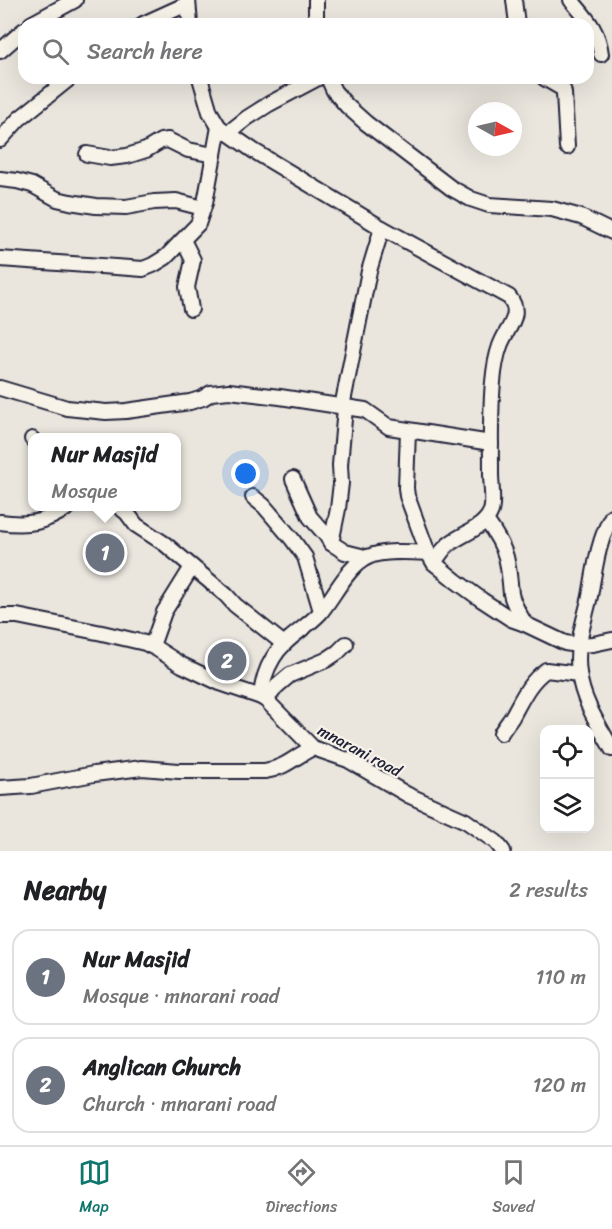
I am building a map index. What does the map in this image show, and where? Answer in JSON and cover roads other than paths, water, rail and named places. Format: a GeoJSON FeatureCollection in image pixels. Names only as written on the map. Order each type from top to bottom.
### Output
{"type":"FeatureCollection","features":[{"type":"Feature","properties":{"kind":"street"},"geometry":{"type":"LineString","coordinates":[[43,18],[75,0]]}},
{"type":"Feature","properties":{"kind":"street"},"geometry":{"type":"LineString","coordinates":[[316,0],[316,18]]}},
{"type":"Feature","properties":{"kind":"street"},"geometry":{"type":"LineString","coordinates":[[514,0],[516,18]]}},
{"type":"Feature","properties":{"kind":"street"},"geometry":{"type":"LineString","coordinates":[[572,0],[586,18]]}},
{"type":"Feature","properties":{"kind":"street"},"geometry":{"type":"LineString","coordinates":[[154,18],[187,2],[189,18]]}},
{"type":"Feature","properties":{"kind":"street"},"geometry":{"type":"LineString","coordinates":[[594,28],[600,43],[601,54]]}},
{"type":"Feature","properties":{"kind":"street"},"geometry":{"type":"LineString","coordinates":[[0,51],[18,35]]}},
{"type":"Feature","properties":{"kind":"street"},"geometry":{"type":"LineString","coordinates":[[0,140],[19,118],[62,84]]}},
{"type":"Feature","properties":{"kind":"street"},"geometry":{"type":"LineString","coordinates":[[202,84],[210,112],[224,130],[254,152],[382,228],[509,297],[514,302],[515,308],[515,317],[499,348],[493,382],[491,510],[486,520],[431,558],[379,553],[366,557],[352,570],[321,611],[274,656],[262,681],[264,699]]}},
{"type":"Feature","properties":{"kind":"street"},"geometry":{"type":"LineString","coordinates":[[0,259],[143,268],[153,265],[166,257],[198,224],[214,155],[224,130],[307,84]]}},
{"type":"Feature","properties":{"kind":"street"},"geometry":{"type":"LineString","coordinates":[[331,84],[347,106],[366,123],[451,188],[471,199],[489,205],[552,209],[582,217],[612,232]]}},
{"type":"Feature","properties":{"kind":"street"},"geometry":{"type":"LineString","coordinates":[[555,84],[563,88],[567,147]]}},
{"type":"Feature","properties":{"kind":"street"},"geometry":{"type":"LineString","coordinates":[[87,154],[110,158],[127,156],[168,140],[188,150],[214,155]]}},
{"type":"Feature","properties":{"kind":"street"},"geometry":{"type":"LineString","coordinates":[[0,179],[32,185],[57,199],[96,206],[126,207],[176,201],[203,208]]}},
{"type":"Feature","properties":{"kind":"street"},"geometry":{"type":"LineString","coordinates":[[331,543],[341,483],[343,407],[369,271],[382,228]]}},
{"type":"Feature","properties":{"kind":"street"},"geometry":{"type":"LineString","coordinates":[[183,240],[193,260],[187,287],[191,309]]}},
{"type":"Feature","properties":{"kind":"street"},"geometry":{"type":"LineString","coordinates":[[0,388],[79,411],[106,412],[190,402],[212,393],[229,391],[365,410],[389,427],[491,443]]}},
{"type":"Feature","properties":{"kind":"street"},"geometry":{"type":"LineString","coordinates":[[408,430],[406,488],[431,558],[482,600],[511,619],[565,643],[578,645],[612,640]]}},
{"type":"Feature","properties":{"kind":"street"},"geometry":{"type":"LineString","coordinates":[[294,479],[310,517],[331,543],[345,552],[366,557]]}},
{"type":"Feature","properties":{"kind":"street"},"geometry":{"type":"LineString","coordinates":[[253,498],[264,506],[304,557],[321,611]]}},
{"type":"Feature","properties":{"kind":"street"},"geometry":{"type":"LineString","coordinates":[[0,522],[26,524],[44,521],[63,511]]}},
{"type":"Feature","properties":{"kind":"street"},"geometry":{"type":"LineString","coordinates":[[124,511],[136,525],[165,544],[284,644]]}},
{"type":"Feature","properties":{"kind":"street"},"geometry":{"type":"LineString","coordinates":[[612,516],[606,527],[595,562],[578,645],[579,674],[585,695],[596,722],[612,749]]}},
{"type":"Feature","properties":{"kind":"street"},"geometry":{"type":"LineString","coordinates":[[486,520],[503,548],[512,587],[511,595],[525,624]]}},
{"type":"Feature","properties":{"kind":"street"},"geometry":{"type":"LineString","coordinates":[[152,646],[164,612],[192,567]]}},
{"type":"Feature","properties":{"kind":"street","name":"mnarani road"},"geometry":{"type":"LineString","coordinates":[[0,616],[17,616],[69,626],[152,646],[182,665],[220,683],[264,699],[313,748],[348,760],[408,795],[466,821],[496,842],[503,851]]}},
{"type":"Feature","properties":{"kind":"street"},"geometry":{"type":"LineString","coordinates":[[264,699],[290,675],[326,660],[346,644]]}},
{"type":"Feature","properties":{"kind":"street"},"geometry":{"type":"LineString","coordinates":[[501,734],[529,685],[537,676],[546,670],[579,674]]}},
{"type":"Feature","properties":{"kind":"street"},"geometry":{"type":"LineString","coordinates":[[0,788],[31,786],[142,768],[179,771],[265,771],[279,769],[313,748]]}},
{"type":"Feature","properties":{"kind":"place","name":"Nur Masjid"},"geometry":{"type":"Point","coordinates":[105,553]}},
{"type":"Feature","properties":{"kind":"place","name":"Anglican Church"},"geometry":{"type":"Point","coordinates":[227,661]}}]}
